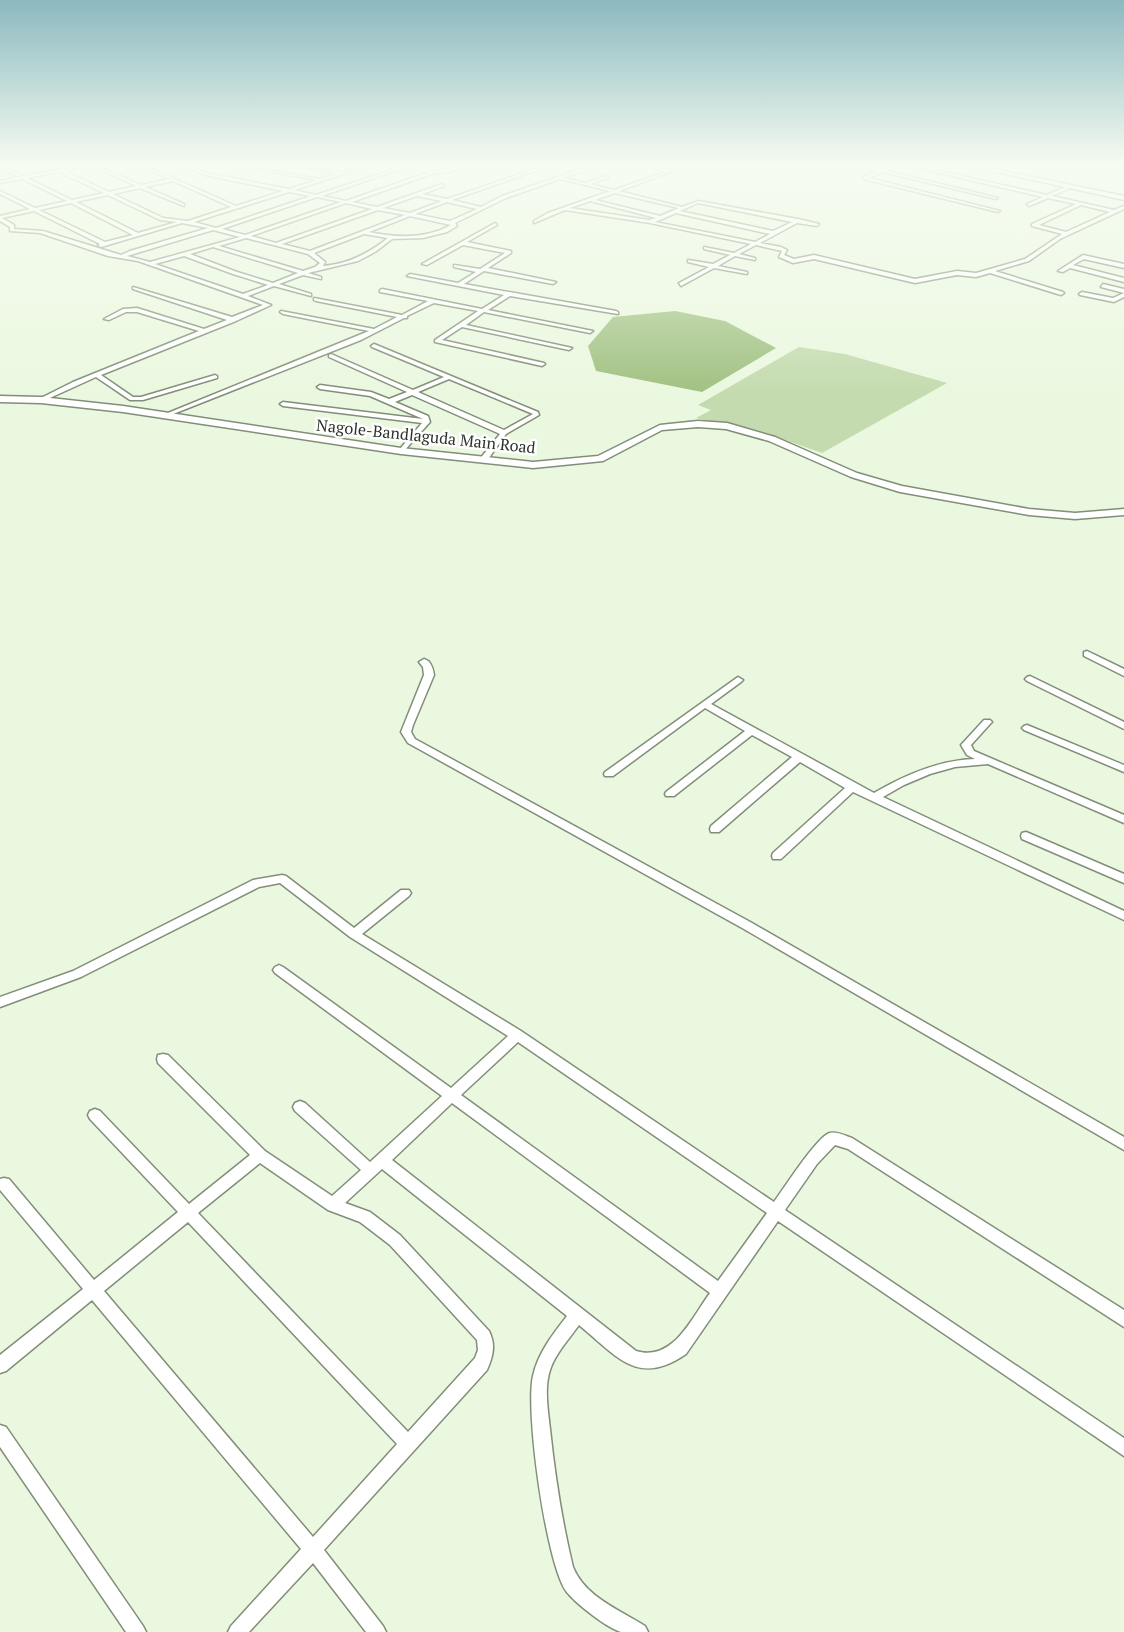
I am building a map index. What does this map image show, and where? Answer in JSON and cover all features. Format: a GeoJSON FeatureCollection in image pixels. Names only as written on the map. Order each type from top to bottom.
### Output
{"type":"FeatureCollection","features":[{"type":"Feature","properties":{"kind":"street"},"geometry":{"type":"LineString","coordinates":[[41,400],[268,305],[149,264],[63,241]]}},
{"type":"Feature","properties":{"kind":"street"},"geometry":{"type":"LineString","coordinates":[[98,241],[104,244]]}},
{"type":"Feature","properties":{"kind":"street"},"geometry":{"type":"LineString","coordinates":[[91,247],[115,241]]}},
{"type":"Feature","properties":{"kind":"street"},"geometry":{"type":"LineString","coordinates":[[121,257],[174,241]]}},
{"type":"Feature","properties":{"kind":"street"},"geometry":{"type":"LineString","coordinates":[[149,264],[230,241]]}},
{"type":"Feature","properties":{"kind":"street"},"geometry":{"type":"LineString","coordinates":[[262,241],[310,253],[323,263],[317,268]]}},
{"type":"Feature","properties":{"kind":"street"},"geometry":{"type":"LineString","coordinates":[[275,244],[283,241]]}},
{"type":"Feature","properties":{"kind":"street"},"geometry":{"type":"LineString","coordinates":[[310,253],[341,241]]}},
{"type":"Feature","properties":{"kind":"street"},"geometry":{"type":"LineString","coordinates":[[243,296],[317,268],[346,265],[364,258],[387,241]]}},
{"type":"Feature","properties":{"kind":"street"},"geometry":{"type":"LineString","coordinates":[[425,264],[465,241]]}},
{"type":"Feature","properties":{"kind":"street"},"geometry":{"type":"LineString","coordinates":[[742,241],[783,250],[781,256],[787,260],[814,257],[915,281],[990,271],[1027,260],[1055,241]]}},
{"type":"Feature","properties":{"kind":"street"},"geometry":{"type":"LineString","coordinates":[[681,284],[761,241]]}},
{"type":"Feature","properties":{"kind":"street"},"geometry":{"type":"LineString","coordinates":[[459,285],[508,251],[462,243]]}},
{"type":"Feature","properties":{"kind":"street"},"geometry":{"type":"LineString","coordinates":[[213,246],[319,278]]}},
{"type":"Feature","properties":{"kind":"street"},"geometry":{"type":"LineString","coordinates":[[706,248],[753,259]]}},
{"type":"Feature","properties":{"kind":"street"},"geometry":{"type":"LineString","coordinates":[[184,254],[309,295]]}},
{"type":"Feature","properties":{"kind":"street"},"geometry":{"type":"LineString","coordinates":[[1061,271],[1087,257],[1124,266]]}},
{"type":"Feature","properties":{"kind":"street"},"geometry":{"type":"LineString","coordinates":[[690,261],[745,273]]}},
{"type":"Feature","properties":{"kind":"street"},"geometry":{"type":"LineString","coordinates":[[456,266],[553,282]]}},
{"type":"Feature","properties":{"kind":"street"},"geometry":{"type":"LineString","coordinates":[[1069,266],[1124,280]]}},
{"type":"Feature","properties":{"kind":"street"},"geometry":{"type":"LineString","coordinates":[[990,271],[1061,293]]}},
{"type":"Feature","properties":{"kind":"street"},"geometry":{"type":"LineString","coordinates":[[410,276],[616,313]]}},
{"type":"Feature","properties":{"kind":"street"},"geometry":{"type":"LineString","coordinates":[[1102,286],[1124,293]]}},
{"type":"Feature","properties":{"kind":"street"},"geometry":{"type":"LineString","coordinates":[[135,288],[234,320]]}},
{"type":"Feature","properties":{"kind":"street"},"geometry":{"type":"LineString","coordinates":[[382,291],[590,331]]}},
{"type":"Feature","properties":{"kind":"street"},"geometry":{"type":"LineString","coordinates":[[510,293],[437,341],[542,364]]}},
{"type":"Feature","properties":{"kind":"street"},"geometry":{"type":"LineString","coordinates":[[1082,294],[1114,300],[1124,293]]}},
{"type":"Feature","properties":{"kind":"street"},"geometry":{"type":"LineString","coordinates":[[316,299],[405,317]]}},
{"type":"Feature","properties":{"kind":"street"},"geometry":{"type":"LineString","coordinates":[[166,415],[377,331],[435,300]]}},
{"type":"Feature","properties":{"kind":"street"},"geometry":{"type":"LineString","coordinates":[[107,320],[110,316],[131,309],[206,331]]}},
{"type":"Feature","properties":{"kind":"street"},"geometry":{"type":"LineString","coordinates":[[283,312],[377,331]]}},
{"type":"Feature","properties":{"kind":"street"},"geometry":{"type":"LineString","coordinates":[[460,326],[569,348]]}},
{"type":"Feature","properties":{"kind":"street"},"geometry":{"type":"LineString","coordinates":[[374,346],[537,414],[504,433],[483,460]]}},
{"type":"Feature","properties":{"kind":"street"},"geometry":{"type":"LineString","coordinates":[[331,356],[504,433]]}},
{"type":"Feature","properties":{"kind":"street"},"geometry":{"type":"LineString","coordinates":[[97,375],[132,399],[141,399],[215,377]]}},
{"type":"Feature","properties":{"kind":"street"},"geometry":{"type":"LineString","coordinates":[[391,401],[450,377]]}},
{"type":"Feature","properties":{"kind":"street"},"geometry":{"type":"LineString","coordinates":[[320,387],[366,393],[391,401],[422,414],[427,418],[427,422]]}},
{"type":"Feature","properties":{"kind":"street","name":"Nagole-Bandlaguda Main Road"},"geometry":{"type":"LineString","coordinates":[[0,399],[41,400],[166,415],[401,451],[533,465],[583,462],[614,453],[660,428],[711,424],[741,429],[772,439],[854,475],[900,489],[1029,512],[1075,516],[1124,512]]}},
{"type":"Feature","properties":{"kind":"street"},"geometry":{"type":"LineString","coordinates":[[283,404],[427,422]]}},
{"type":"Feature","properties":{"kind":"street"},"geometry":{"type":"LineString","coordinates":[[401,451],[427,422]]}},
{"type":"Feature","properties":{"kind":"street"},"geometry":{"type":"LineString","coordinates":[[1087,654],[1124,673]]}},
{"type":"Feature","properties":{"kind":"street"},"geometry":{"type":"LineString","coordinates":[[424,662],[429,667],[429,675],[406,732],[411,741],[748,926],[1124,1144]]}},
{"type":"Feature","properties":{"kind":"street"},"geometry":{"type":"LineString","coordinates":[[1030,679],[1124,726]]}},
{"type":"Feature","properties":{"kind":"street"},"geometry":{"type":"LineString","coordinates":[[609,774],[738,680]]}},
{"type":"Feature","properties":{"kind":"street"},"geometry":{"type":"LineString","coordinates":[[705,704],[852,787],[1124,916]]}},
{"type":"Feature","properties":{"kind":"street"},"geometry":{"type":"LineString","coordinates":[[987,722],[968,742],[966,749],[987,762],[1124,819]]}},
{"type":"Feature","properties":{"kind":"street"},"geometry":{"type":"LineString","coordinates":[[1027,729],[1124,769]]}},
{"type":"Feature","properties":{"kind":"street"},"geometry":{"type":"LineString","coordinates":[[670,794],[752,730]]}},
{"type":"Feature","properties":{"kind":"street"},"geometry":{"type":"LineString","coordinates":[[715,829],[799,757]]}},
{"type":"Feature","properties":{"kind":"street"},"geometry":{"type":"LineString","coordinates":[[874,798],[907,778],[931,769],[987,762]]}},
{"type":"Feature","properties":{"kind":"street"},"geometry":{"type":"LineString","coordinates":[[777,856],[852,787]]}},
{"type":"Feature","properties":{"kind":"street"},"geometry":{"type":"LineString","coordinates":[[1026,835],[1124,879]]}},
{"type":"Feature","properties":{"kind":"street"},"geometry":{"type":"LineString","coordinates":[[0,1002],[76,974],[257,883],[282,879],[354,934],[517,1035],[1123,1443]]}},
{"type":"Feature","properties":{"kind":"street"},"geometry":{"type":"LineString","coordinates":[[354,934],[405,893]]}},
{"type":"Feature","properties":{"kind":"street"},"geometry":{"type":"LineString","coordinates":[[279,970],[718,1290]]}},
{"type":"Feature","properties":{"kind":"street"},"geometry":{"type":"LineString","coordinates":[[333,1205],[517,1035]]}},
{"type":"Feature","properties":{"kind":"street"},"geometry":{"type":"LineString","coordinates":[[163,1059],[260,1155],[333,1205],[365,1217],[396,1240],[484,1335],[486,1356],[481,1364],[314,1551],[237,1632]]}},
{"type":"Feature","properties":{"kind":"street"},"geometry":{"type":"LineString","coordinates":[[300,1107],[371,1171]]}},
{"type":"Feature","properties":{"kind":"street"},"geometry":{"type":"LineString","coordinates":[[95,1115],[408,1443]]}},
{"type":"Feature","properties":{"kind":"street"},"geometry":{"type":"LineString","coordinates":[[383,1161],[631,1357],[645,1363],[657,1363],[680,1348],[718,1290],[826,1142],[837,1138],[852,1144],[1124,1318]]}},
{"type":"Feature","properties":{"kind":"street"},"geometry":{"type":"LineString","coordinates":[[0,1365],[260,1155]]}},
{"type":"Feature","properties":{"kind":"street"},"geometry":{"type":"LineString","coordinates":[[4,1184],[314,1551],[377,1632]]}},
{"type":"Feature","properties":{"kind":"street"},"geometry":{"type":"LineString","coordinates":[[577,1314],[545,1361],[540,1380],[549,1486],[562,1558],[570,1581],[590,1601],[639,1632]]}},
{"type":"Feature","properties":{"kind":"street"},"geometry":{"type":"LineString","coordinates":[[0,1433],[138,1632]]}},
{"type":"Feature","properties":{"kind":"shaded area"},"geometry":{"type":"Polygon","coordinates":[[[675,311],[725,321],[776,348],[702,392],[596,371],[588,346],[613,317],[675,311]]]}},
{"type":"Feature","properties":{"kind":"shaded area"},"geometry":{"type":"Polygon","coordinates":[[[799,347],[845,354],[947,383],[822,453],[768,434],[696,418],[711,410],[698,405],[799,347]]]}}]}
